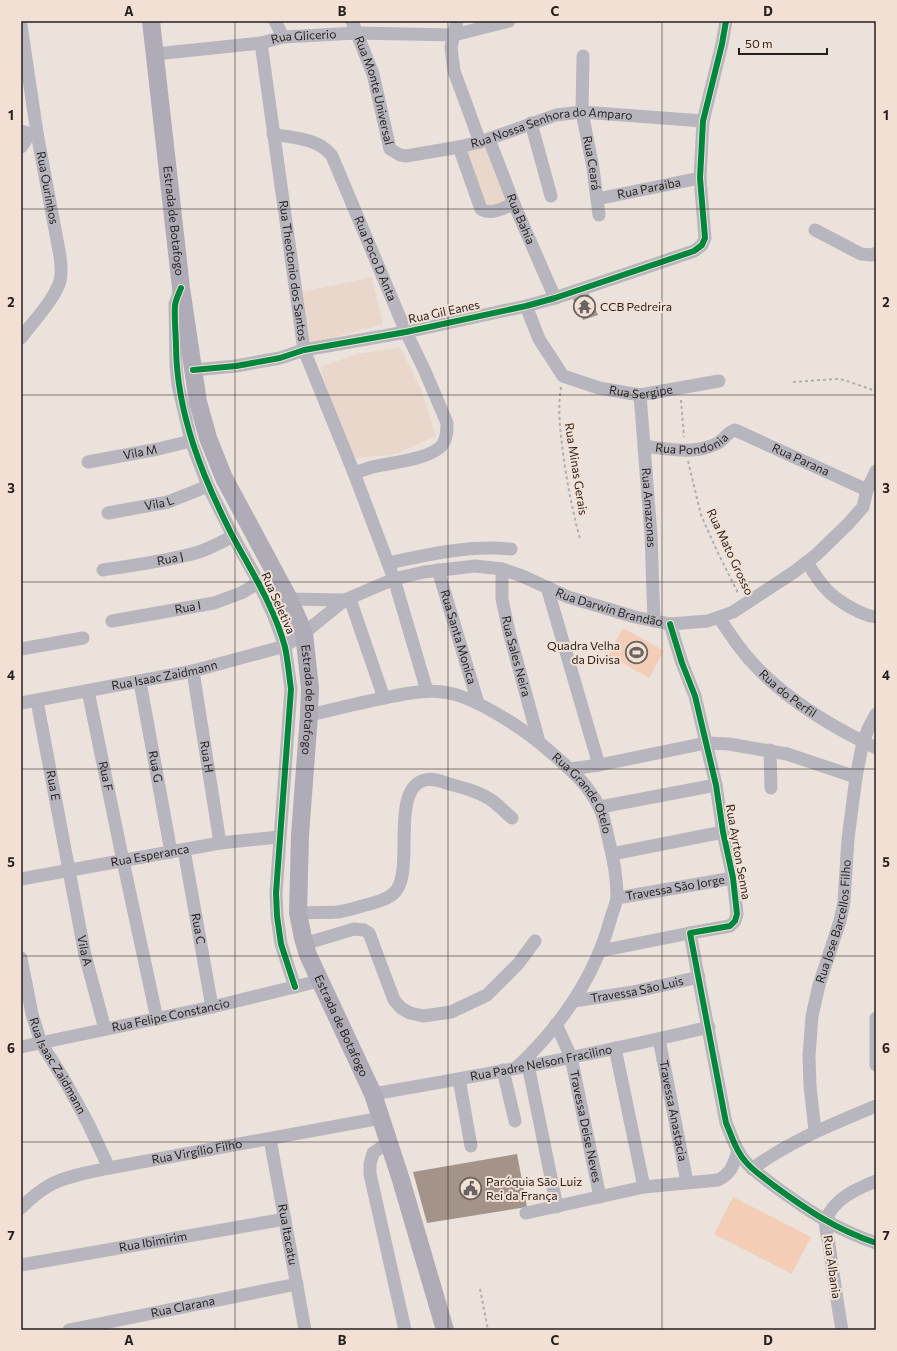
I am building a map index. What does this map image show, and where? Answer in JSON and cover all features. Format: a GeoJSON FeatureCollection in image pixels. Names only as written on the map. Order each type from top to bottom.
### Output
{"type":"FeatureCollection","features":[{"type":"Feature","properties":{"kind":"main road","name":"Estrada de Botafogo"},"geometry":{"type":"LineString","coordinates":[[151,21],[181,288],[198,402],[208,438],[224,478],[289,599],[304,633],[310,688],[300,835],[298,912],[304,944],[319,981],[373,1094],[401,1180],[445,1330]]}},
{"type":"Feature","properties":{"kind":"street"},"geometry":{"type":"LineString","coordinates":[[275,21],[282,37]]}},
{"type":"Feature","properties":{"kind":"street","name":"Rua Bahia"},"geometry":{"type":"LineString","coordinates":[[457,21],[451,47],[454,71],[555,298]]}},
{"type":"Feature","properties":{"kind":"street","name":"Rua Glicerio"},"geometry":{"type":"LineString","coordinates":[[155,54],[261,43],[282,37],[355,27],[454,35],[509,21]]}},
{"type":"Feature","properties":{"kind":"street"},"geometry":{"type":"LineString","coordinates":[[700,178],[703,121],[722,44],[726,21]]}},
{"type":"Feature","properties":{"kind":"street","name":"Rua Ourinhos"},"geometry":{"type":"LineString","coordinates":[[21,25],[29,132],[60,256],[61,268],[60,281],[55,293],[21,338]]}},
{"type":"Feature","properties":{"kind":"street","name":"Rua Monte Universal"},"geometry":{"type":"LineString","coordinates":[[355,27],[373,74],[390,149],[400,155]]}},
{"type":"Feature","properties":{"kind":"street","name":"Rua Theotonio dos Santos"},"geometry":{"type":"LineString","coordinates":[[261,43],[304,350],[354,473],[394,578],[427,691]]}},
{"type":"Feature","properties":{"kind":"street","name":"Rua Ceará"},"geometry":{"type":"LineString","coordinates":[[583,56],[582,112],[593,168],[599,214]]}},
{"type":"Feature","properties":{"kind":"street","name":"Rua Nossa Senhora do Amparo"},"geometry":{"type":"LineString","coordinates":[[400,155],[413,155],[460,147],[556,115],[582,112],[703,121]]}},
{"type":"Feature","properties":{"kind":"street"},"geometry":{"type":"LineString","coordinates":[[531,123],[551,196]]}},
{"type":"Feature","properties":{"kind":"street"},"geometry":{"type":"LineString","coordinates":[[21,146],[29,132]]}},
{"type":"Feature","properties":{"kind":"street","name":"Rua Poco D Anta"},"geometry":{"type":"LineString","coordinates":[[273,134],[314,142],[328,150],[332,156],[406,332],[444,413],[447,423],[448,432],[446,438],[443,444],[434,452],[354,473]]}},
{"type":"Feature","properties":{"kind":"street"},"geometry":{"type":"LineString","coordinates":[[460,147],[481,209],[486,212],[491,212],[514,204]]}},
{"type":"Feature","properties":{"kind":"street","name":"Rua Paraiba"},"geometry":{"type":"LineString","coordinates":[[597,199],[700,178]]}},
{"type":"Feature","properties":{"kind":"street","name":"Rua Gil Eanes"},"geometry":{"type":"LineString","coordinates":[[193,370],[236,366],[280,358],[304,350],[406,332],[526,306],[555,298],[694,251],[702,245],[705,238],[700,178]]}},
{"type":"Feature","properties":{"kind":"street"},"geometry":{"type":"LineString","coordinates":[[815,230],[861,254],[872,255],[876,253]]}},
{"type":"Feature","properties":{"kind":"street","name":"Rua Seletiva"},"geometry":{"type":"LineString","coordinates":[[181,288],[175,304],[176,366],[178,386],[191,441],[208,486],[259,583],[285,646],[291,689],[276,893],[277,916],[281,944],[295,987]]}},
{"type":"Feature","properties":{"kind":"street"},"geometry":{"type":"LineString","coordinates":[[526,306],[540,339],[563,376]]}},
{"type":"Feature","properties":{"kind":"street","name":"Rua Sergipe"},"geometry":{"type":"LineString","coordinates":[[563,376],[599,388],[640,395],[681,389],[719,381]]}},
{"type":"Feature","properties":{"kind":"street","name":"Rua Amazonas"},"geometry":{"type":"LineString","coordinates":[[640,395],[652,543],[654,621]]}},
{"type":"Feature","properties":{"kind":"street","name":"Rua Pondonia"},"geometry":{"type":"LineString","coordinates":[[644,446],[685,450],[697,449],[718,443],[731,431],[735,430]]}},
{"type":"Feature","properties":{"kind":"street","name":"Rua Parana"},"geometry":{"type":"LineString","coordinates":[[735,430],[871,491]]}},
{"type":"Feature","properties":{"kind":"street","name":"Vila M"},"geometry":{"type":"LineString","coordinates":[[88,462],[158,449],[191,441]]}},
{"type":"Feature","properties":{"kind":"street","name":"Rua Darwin Brandão"},"geometry":{"type":"LineString","coordinates":[[289,599],[347,600],[394,578],[438,570],[475,566],[502,569],[548,587],[568,597],[635,617],[670,624],[696,623],[719,618],[733,612],[774,586],[807,562],[835,537],[863,507],[871,491],[876,471]]}},
{"type":"Feature","properties":{"kind":"street","name":"Vila L"},"geometry":{"type":"LineString","coordinates":[[108,513],[168,502],[208,486]]}},
{"type":"Feature","properties":{"kind":"street","name":"Rua J"},"geometry":{"type":"LineString","coordinates":[[104,570],[200,552],[233,536]]}},
{"type":"Feature","properties":{"kind":"street"},"geometry":{"type":"LineString","coordinates":[[388,563],[428,554],[474,547],[511,549]]}},
{"type":"Feature","properties":{"kind":"street"},"geometry":{"type":"LineString","coordinates":[[807,562],[827,590],[836,598],[860,612],[876,617]]}},
{"type":"Feature","properties":{"kind":"street","name":"Rua Sales Neira"},"geometry":{"type":"LineString","coordinates":[[502,569],[502,599],[509,632],[539,742]]}},
{"type":"Feature","properties":{"kind":"street","name":"Rua Santa Monica"},"geometry":{"type":"LineString","coordinates":[[438,570],[478,703]]}},
{"type":"Feature","properties":{"kind":"street","name":"Rua I"},"geometry":{"type":"LineString","coordinates":[[112,621],[214,603],[241,593],[259,583]]}},
{"type":"Feature","properties":{"kind":"street"},"geometry":{"type":"LineString","coordinates":[[548,587],[599,765]]}},
{"type":"Feature","properties":{"kind":"street"},"geometry":{"type":"LineString","coordinates":[[347,600],[384,698]]}},
{"type":"Feature","properties":{"kind":"street","name":"Rua Isaac Zaidmann"},"geometry":{"type":"LineString","coordinates":[[21,703],[193,672],[285,646],[347,600]]}},
{"type":"Feature","properties":{"kind":"street","name":"Rua do Perfil"},"geometry":{"type":"LineString","coordinates":[[719,618],[749,659],[768,679],[804,707],[829,723],[876,748]]}},
{"type":"Feature","properties":{"kind":"street","name":"Rua Ayrton Senna"},"geometry":{"type":"LineString","coordinates":[[670,624],[682,663],[695,696],[716,786],[737,914],[735,922],[730,926],[690,933]]}},
{"type":"Feature","properties":{"kind":"street"},"geometry":{"type":"LineString","coordinates":[[21,649],[83,638]]}},
{"type":"Feature","properties":{"kind":"street"},"geometry":{"type":"LineString","coordinates":[[285,646],[298,653],[307,667]]}},
{"type":"Feature","properties":{"kind":"street","name":"Rua H"},"geometry":{"type":"LineString","coordinates":[[193,672],[220,843]]}},
{"type":"Feature","properties":{"kind":"street","name":"Rua G"},"geometry":{"type":"LineString","coordinates":[[140,682],[171,852]]}},
{"type":"Feature","properties":{"kind":"street","name":"Rua F"},"geometry":{"type":"LineString","coordinates":[[88,691],[123,861],[158,1019]]}},
{"type":"Feature","properties":{"kind":"street","name":"Rua Grande Otelo"},"geometry":{"type":"LineString","coordinates":[[309,715],[384,698],[427,691],[449,693],[478,703],[539,742],[570,768],[587,788],[600,807],[612,854],[617,898],[600,951],[574,1001],[540,1045],[516,1068]]}},
{"type":"Feature","properties":{"kind":"street","name":"Rua E"},"geometry":{"type":"LineString","coordinates":[[37,701],[70,870]]}},
{"type":"Feature","properties":{"kind":"street","name":"Rua Jose Barcellos Filho"},"geometry":{"type":"LineString","coordinates":[[815,1131],[810,1086],[809,1056],[812,1016],[819,985],[840,921],[844,902],[848,839],[856,777],[863,742],[876,714]]}},
{"type":"Feature","properties":{"kind":"street"},"geometry":{"type":"LineString","coordinates":[[570,768],[599,765],[706,744],[729,744],[786,754],[856,777]]}},
{"type":"Feature","properties":{"kind":"street"},"geometry":{"type":"LineString","coordinates":[[770,750],[771,788]]}},
{"type":"Feature","properties":{"kind":"street"},"geometry":{"type":"LineString","coordinates":[[298,912],[336,912],[353,909],[383,900],[393,894],[400,886],[402,876],[403,829],[408,802],[411,792],[416,785],[424,780],[436,780],[474,791],[493,801],[512,818]]}},
{"type":"Feature","properties":{"kind":"street"},"geometry":{"type":"LineString","coordinates":[[600,807],[716,786]]}},
{"type":"Feature","properties":{"kind":"street"},"geometry":{"type":"LineString","coordinates":[[612,854],[723,832]]}},
{"type":"Feature","properties":{"kind":"street","name":"Rua Esperanca"},"geometry":{"type":"LineString","coordinates":[[21,879],[220,843],[279,837]]}},
{"type":"Feature","properties":{"kind":"street","name":"Rua C"},"geometry":{"type":"LineString","coordinates":[[184,850],[212,1007]]}},
{"type":"Feature","properties":{"kind":"street","name":"Vila A"},"geometry":{"type":"LineString","coordinates":[[70,870],[86,955],[105,1029]]}},
{"type":"Feature","properties":{"kind":"street","name":"Travessa Sāo Jorge"},"geometry":{"type":"LineString","coordinates":[[617,898],[732,878]]}},
{"type":"Feature","properties":{"kind":"street"},"geometry":{"type":"LineString","coordinates":[[304,944],[354,929],[364,930],[369,933],[394,1000],[401,1008],[410,1013],[423,1016],[451,1012],[487,995],[518,964],[535,941]]}},
{"type":"Feature","properties":{"kind":"street"},"geometry":{"type":"LineString","coordinates":[[600,951],[690,933],[726,1122],[738,1151],[744,1161],[752,1169],[788,1196],[826,1221],[843,1230],[876,1243]]}},
{"type":"Feature","properties":{"kind":"street","name":"Rua Isaac Zaidmann"},"geometry":{"type":"LineString","coordinates":[[21,958],[32,1014],[41,1043],[65,1081],[88,1123],[109,1168]]}},
{"type":"Feature","properties":{"kind":"street","name":"Travessa Sāo Luis"},"geometry":{"type":"LineString","coordinates":[[574,1001],[633,992],[699,977]]}},
{"type":"Feature","properties":{"kind":"street","name":"Rua Felipe Constancio"},"geometry":{"type":"LineString","coordinates":[[21,1048],[212,1007],[319,981]]}},
{"type":"Feature","properties":{"kind":"street"},"geometry":{"type":"LineString","coordinates":[[876,1018],[876,1065]]}},
{"type":"Feature","properties":{"kind":"street","name":"Travessa Deise Neves"},"geometry":{"type":"LineString","coordinates":[[556,1024],[571,1057],[600,1197]]}},
{"type":"Feature","properties":{"kind":"street","name":"Rua Padre Nelson Fracilino"},"geometry":{"type":"LineString","coordinates":[[373,1094],[516,1068],[659,1039],[709,1027]]}},
{"type":"Feature","properties":{"kind":"street","name":"Travessa Anastacia"},"geometry":{"type":"LineString","coordinates":[[659,1039],[687,1182]]}},
{"type":"Feature","properties":{"kind":"street"},"geometry":{"type":"LineString","coordinates":[[615,1048],[644,1187]]}},
{"type":"Feature","properties":{"kind":"street"},"geometry":{"type":"LineString","coordinates":[[515,1122],[516,1068]]}},
{"type":"Feature","properties":{"kind":"street"},"geometry":{"type":"LineString","coordinates":[[516,1068],[557,1207]]}},
{"type":"Feature","properties":{"kind":"street"},"geometry":{"type":"LineString","coordinates":[[459,1079],[471,1146]]}},
{"type":"Feature","properties":{"kind":"street"},"geometry":{"type":"LineString","coordinates":[[752,1169],[769,1157],[815,1131],[876,1106]]}},
{"type":"Feature","properties":{"kind":"street","name":"Rua Virgílio Filho"},"geometry":{"type":"LineString","coordinates":[[21,1208],[33,1196],[51,1184],[73,1176],[381,1118]]}},
{"type":"Feature","properties":{"kind":"street","name":"Rua Itacatu"},"geometry":{"type":"LineString","coordinates":[[270,1139],[305,1330]]}},
{"type":"Feature","properties":{"kind":"street"},"geometry":{"type":"LineString","coordinates":[[389,1142],[373,1154],[370,1164],[370,1174],[405,1330]]}},
{"type":"Feature","properties":{"kind":"street"},"geometry":{"type":"LineString","coordinates":[[526,1213],[644,1187],[718,1180],[726,1176],[731,1170],[738,1151]]}},
{"type":"Feature","properties":{"kind":"street","name":"Rua Albania"},"geometry":{"type":"LineString","coordinates":[[842,1330],[826,1221],[833,1208],[843,1198],[856,1189],[876,1181]]}},
{"type":"Feature","properties":{"kind":"street","name":"Rua Ibimirim"},"geometry":{"type":"LineString","coordinates":[[21,1265],[285,1219]]}},
{"type":"Feature","properties":{"kind":"street","name":"Rua Clarana"},"geometry":{"type":"LineString","coordinates":[[69,1330],[85,1328],[297,1284]]}},
{"type":"Feature","properties":{"kind":"path"},"geometry":{"type":"LineString","coordinates":[[792,382],[836,379],[844,380],[876,391]]}},
{"type":"Feature","properties":{"kind":"path"},"geometry":{"type":"LineString","coordinates":[[480,1289],[488,1330]]}},
{"type":"Feature","properties":{"kind":"shaded area"},"geometry":{"type":"Polygon","coordinates":[[[486,141],[508,203],[485,209],[462,151],[486,141]]]}},
{"type":"Feature","properties":{"kind":"shaded area"},"geometry":{"type":"Polygon","coordinates":[[[372,277],[383,324],[307,345],[301,292],[372,277]]]}},
{"type":"Feature","properties":{"kind":"shaded area"},"geometry":{"type":"Polygon","coordinates":[[[400,347],[421,389],[436,436],[393,455],[353,458],[337,418],[320,367],[357,354],[400,347]]]}},
{"type":"Feature","properties":{"kind":"shaded area","name":"Quadra Velha da Divisa"},"geometry":{"type":"Polygon","coordinates":[[[623,628],[664,651],[649,678],[608,655],[623,628]]]}},
{"type":"Feature","properties":{"kind":"shaded area"},"geometry":{"type":"Polygon","coordinates":[[[733,1197],[811,1237],[792,1274],[714,1234],[733,1197]]]}},
{"type":"Feature","properties":{"kind":"building","name":"CCB Pedreira"},"geometry":{"type":"Polygon","coordinates":[[[588,293],[598,315],[583,320],[573,299],[588,293]]]}},
{"type":"Feature","properties":{"kind":"building","name":"Paróquia São Luiz Rei da França"},"geometry":{"type":"Polygon","coordinates":[[[517,1154],[527,1207],[427,1223],[413,1172],[517,1154]]]}},
{"type":"Feature","properties":{"kind":"cycle path"},"geometry":{"type":"LineString","coordinates":[[193,370],[236,366],[280,358],[304,350],[406,332],[526,306],[555,298],[694,251],[702,245],[705,238],[700,178],[703,121],[722,44],[726,21]]}},
{"type":"Feature","properties":{"kind":"cycle path"},"geometry":{"type":"LineString","coordinates":[[181,288],[175,305],[175,321],[177,372],[186,420],[201,467],[221,513],[275,617],[287,658],[291,689],[276,893],[277,916],[281,944],[295,987]]}},
{"type":"Feature","properties":{"kind":"cycle path"},"geometry":{"type":"LineString","coordinates":[[670,624],[682,663],[695,696],[716,785],[723,832],[733,878],[737,914],[735,921],[730,926],[690,933],[726,1123],[734,1143],[742,1157],[758,1173],[798,1203],[822,1218],[847,1232],[876,1243]]}},
{"type":"Feature","properties":{"kind":"place","name":"CCB Pedreira"},"geometry":{"type":"Point","coordinates":[585,307]}},
{"type":"Feature","properties":{"kind":"place","name":"Quadra Velha da Divisa"},"geometry":{"type":"Point","coordinates":[636,653]}},
{"type":"Feature","properties":{"kind":"place","name":"Paróquia São Luiz Rei da França"},"geometry":{"type":"Point","coordinates":[471,1189]}}]}
